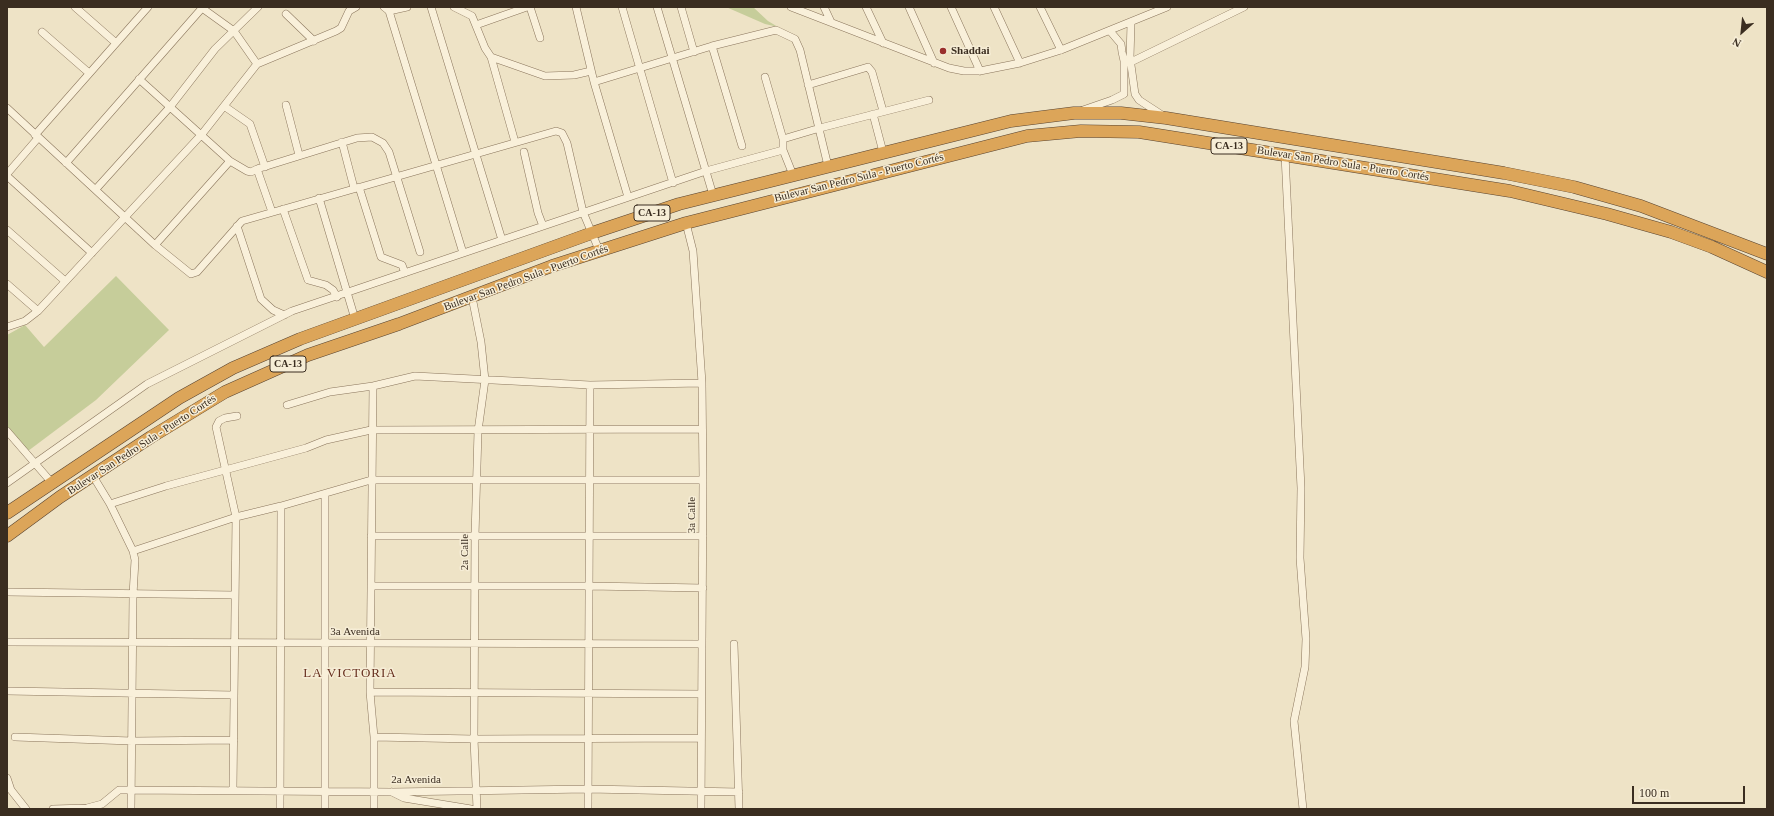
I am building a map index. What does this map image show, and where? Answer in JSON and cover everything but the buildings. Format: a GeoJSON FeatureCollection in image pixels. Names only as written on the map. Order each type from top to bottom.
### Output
{"type":"FeatureCollection","features":[{"type":"Feature","properties":{"kind":"highway","name":"Bulevar San Pedro Sula - Puerto Cortés"},"geometry":{"type":"LineString","coordinates":[[7,513],[179,398],[220,375],[300,339],[592,233],[679,204],[793,174],[1011,122],[1074,113],[1121,113],[1166,118],[1394,155],[1574,187],[1648,208],[1767,254]]}},
{"type":"Feature","properties":{"kind":"highway","name":"Bulevar San Pedro Sula - Puerto Cortés"},"geometry":{"type":"LineString","coordinates":[[7,536],[151,437],[225,392],[308,355],[399,324],[552,266],[686,223],[1027,136],[1081,131],[1139,132],[1510,191],[1607,214],[1678,234],[1712,247],[1767,272]]}},
{"type":"Feature","properties":{"kind":"highway"},"geometry":{"type":"LineString","coordinates":[[1285,155],[1294,150],[1336,158],[1342,157],[1342,151],[1333,145]]}},
{"type":"Feature","properties":{"kind":"highway"},"geometry":{"type":"LineString","coordinates":[[1357,166],[1348,161],[1348,156],[1353,154],[1388,160],[1394,155]]}},
{"type":"Feature","properties":{"kind":"street"},"geometry":{"type":"LineString","coordinates":[[76,7],[116,43]]}},
{"type":"Feature","properties":{"kind":"street"},"geometry":{"type":"LineString","coordinates":[[66,163],[203,7],[234,31],[257,64]]}},
{"type":"Feature","properties":{"kind":"street"},"geometry":{"type":"LineString","coordinates":[[96,189],[170,107],[215,49],[258,7]]}},
{"type":"Feature","properties":{"kind":"street"},"geometry":{"type":"LineString","coordinates":[[407,7],[387,9],[464,253]]}},
{"type":"Feature","properties":{"kind":"street"},"geometry":{"type":"LineString","coordinates":[[432,7],[502,240]]}},
{"type":"Feature","properties":{"kind":"street"},"geometry":{"type":"LineString","coordinates":[[454,7],[472,16],[482,42],[491,57],[515,142]]}},
{"type":"Feature","properties":{"kind":"street"},"geometry":{"type":"LineString","coordinates":[[476,25],[527,7]]}},
{"type":"Feature","properties":{"kind":"street"},"geometry":{"type":"LineString","coordinates":[[530,7],[540,38]]}},
{"type":"Feature","properties":{"kind":"street"},"geometry":{"type":"LineString","coordinates":[[576,7],[594,82],[628,197]]}},
{"type":"Feature","properties":{"kind":"street"},"geometry":{"type":"LineString","coordinates":[[622,7],[673,182]]}},
{"type":"Feature","properties":{"kind":"street"},"geometry":{"type":"LineString","coordinates":[[656,7],[713,195]]}},
{"type":"Feature","properties":{"kind":"street"},"geometry":{"type":"LineString","coordinates":[[681,7],[694,52]]}},
{"type":"Feature","properties":{"kind":"street"},"geometry":{"type":"LineString","coordinates":[[791,7],[934,63],[964,71],[980,71],[1020,62],[1061,50],[1131,23],[1166,7]]}},
{"type":"Feature","properties":{"kind":"street"},"geometry":{"type":"LineString","coordinates":[[824,7],[831,22]]}},
{"type":"Feature","properties":{"kind":"street"},"geometry":{"type":"LineString","coordinates":[[866,7],[883,43]]}},
{"type":"Feature","properties":{"kind":"street"},"geometry":{"type":"LineString","coordinates":[[909,7],[934,63]]}},
{"type":"Feature","properties":{"kind":"street"},"geometry":{"type":"LineString","coordinates":[[951,7],[980,71]]}},
{"type":"Feature","properties":{"kind":"street"},"geometry":{"type":"LineString","coordinates":[[994,7],[1020,62]]}},
{"type":"Feature","properties":{"kind":"street"},"geometry":{"type":"LineString","coordinates":[[1040,7],[1061,50]]}},
{"type":"Feature","properties":{"kind":"street"},"geometry":{"type":"LineString","coordinates":[[1131,62],[1244,7]]}},
{"type":"Feature","properties":{"kind":"street"},"geometry":{"type":"LineString","coordinates":[[92,253],[7,175],[36,137],[144,8]]}},
{"type":"Feature","properties":{"kind":"street"},"geometry":{"type":"LineString","coordinates":[[7,327],[25,321],[38,311],[202,134],[257,64],[341,28],[349,8]]}},
{"type":"Feature","properties":{"kind":"street"},"geometry":{"type":"LineString","coordinates":[[286,14],[314,40]]}},
{"type":"Feature","properties":{"kind":"street"},"geometry":{"type":"LineString","coordinates":[[1131,23],[1131,62],[1135,94],[1139,100],[1166,118]]}},
{"type":"Feature","properties":{"kind":"street"},"geometry":{"type":"LineString","coordinates":[[594,82],[712,46],[776,30],[795,39],[820,128],[828,166]]}},
{"type":"Feature","properties":{"kind":"street"},"geometry":{"type":"LineString","coordinates":[[1074,113],[1112,100],[1124,94],[1123,56],[1121,44],[1110,31]]}},
{"type":"Feature","properties":{"kind":"street"},"geometry":{"type":"LineString","coordinates":[[42,32],[89,73]]}},
{"type":"Feature","properties":{"kind":"street"},"geometry":{"type":"LineString","coordinates":[[712,46],[742,146]]}},
{"type":"Feature","properties":{"kind":"street"},"geometry":{"type":"LineString","coordinates":[[491,57],[545,76],[574,75],[591,71]]}},
{"type":"Feature","properties":{"kind":"street"},"geometry":{"type":"LineString","coordinates":[[808,85],[868,67],[872,72],[883,111]]}},
{"type":"Feature","properties":{"kind":"street"},"geometry":{"type":"LineString","coordinates":[[765,77],[783,139],[784,150],[793,174]]}},
{"type":"Feature","properties":{"kind":"street"},"geometry":{"type":"LineString","coordinates":[[139,79],[202,134],[230,161],[247,171],[251,172],[299,155],[357,138],[372,137],[383,143],[389,152],[420,252]]}},
{"type":"Feature","properties":{"kind":"street"},"geometry":{"type":"LineString","coordinates":[[783,139],[883,111],[929,100]]}},
{"type":"Feature","properties":{"kind":"street"},"geometry":{"type":"LineString","coordinates":[[286,104],[299,155]]}},
{"type":"Feature","properties":{"kind":"street"},"geometry":{"type":"LineString","coordinates":[[224,106],[250,124],[265,167]]}},
{"type":"Feature","properties":{"kind":"street"},"geometry":{"type":"LineString","coordinates":[[7,108],[36,137],[126,216],[155,245],[191,274],[197,272],[242,221],[556,130],[562,133],[567,143],[583,212],[598,250]]}},
{"type":"Feature","properties":{"kind":"street"},"geometry":{"type":"LineString","coordinates":[[873,114],[883,152]]}},
{"type":"Feature","properties":{"kind":"street"},"geometry":{"type":"LineString","coordinates":[[342,142],[356,188],[382,257],[402,265],[405,273]]}},
{"type":"Feature","properties":{"kind":"street"},"geometry":{"type":"LineString","coordinates":[[7,483],[147,384],[284,315],[706,171],[784,150]]}},
{"type":"Feature","properties":{"kind":"street"},"geometry":{"type":"LineString","coordinates":[[524,152],[538,213],[543,226]]}},
{"type":"Feature","properties":{"kind":"street"},"geometry":{"type":"LineString","coordinates":[[1285,155],[1301,488],[1300,558],[1306,639],[1305,667],[1294,721],[1303,809]]}},
{"type":"Feature","properties":{"kind":"street"},"geometry":{"type":"LineString","coordinates":[[155,245],[230,161]]}},
{"type":"Feature","properties":{"kind":"street"},"geometry":{"type":"LineString","coordinates":[[257,169],[272,212]]}},
{"type":"Feature","properties":{"kind":"street"},"geometry":{"type":"LineString","coordinates":[[319,198],[355,319]]}},
{"type":"Feature","properties":{"kind":"street"},"geometry":{"type":"LineString","coordinates":[[282,209],[308,280],[326,285],[333,290],[337,296]]}},
{"type":"Feature","properties":{"kind":"street","name":"3a Calle"},"geometry":{"type":"LineString","coordinates":[[686,223],[691,239],[694,257],[702,383],[703,588],[701,809]]}},
{"type":"Feature","properties":{"kind":"street"},"geometry":{"type":"LineString","coordinates":[[237,226],[261,299],[272,310],[284,315]]}},
{"type":"Feature","properties":{"kind":"street"},"geometry":{"type":"LineString","coordinates":[[7,230],[65,281]]}},
{"type":"Feature","properties":{"kind":"street"},"geometry":{"type":"LineString","coordinates":[[7,284],[38,311]]}},
{"type":"Feature","properties":{"kind":"street","name":"2a Calle"},"geometry":{"type":"LineString","coordinates":[[472,297],[481,342],[485,380],[478,431],[475,536],[476,586],[474,739],[477,809]]}},
{"type":"Feature","properties":{"kind":"street"},"geometry":{"type":"LineString","coordinates":[[287,405],[330,392],[373,386],[415,376],[590,385],[702,383]]}},
{"type":"Feature","properties":{"kind":"street"},"geometry":{"type":"LineString","coordinates":[[588,809],[590,385]]}},
{"type":"Feature","properties":{"kind":"street"},"geometry":{"type":"LineString","coordinates":[[373,386],[371,430],[372,586],[370,692],[374,737],[374,809]]}},
{"type":"Feature","properties":{"kind":"street"},"geometry":{"type":"LineString","coordinates":[[233,789],[236,517],[216,427],[219,421],[225,418],[237,416]]}},
{"type":"Feature","properties":{"kind":"street"},"geometry":{"type":"LineString","coordinates":[[110,504],[226,469],[306,448],[326,440],[371,430],[478,431],[702,429]]}},
{"type":"Feature","properties":{"kind":"street"},"geometry":{"type":"LineString","coordinates":[[7,431],[52,483]]}},
{"type":"Feature","properties":{"kind":"street"},"geometry":{"type":"LineString","coordinates":[[93,476],[110,504],[134,551],[136,560],[133,594],[132,642],[131,809]]}},
{"type":"Feature","properties":{"kind":"street"},"geometry":{"type":"LineString","coordinates":[[134,551],[236,517],[325,494],[371,480],[703,480]]}},
{"type":"Feature","properties":{"kind":"street"},"geometry":{"type":"LineString","coordinates":[[325,494],[325,809]]}},
{"type":"Feature","properties":{"kind":"street"},"geometry":{"type":"LineString","coordinates":[[280,809],[281,506]]}},
{"type":"Feature","properties":{"kind":"street"},"geometry":{"type":"LineString","coordinates":[[371,536],[703,536]]}},
{"type":"Feature","properties":{"kind":"street"},"geometry":{"type":"LineString","coordinates":[[372,586],[589,586],[703,588]]}},
{"type":"Feature","properties":{"kind":"street"},"geometry":{"type":"LineString","coordinates":[[7,592],[235,595]]}},
{"type":"Feature","properties":{"kind":"street","name":"3a Avenida"},"geometry":{"type":"LineString","coordinates":[[7,642],[702,644]]}},
{"type":"Feature","properties":{"kind":"street"},"geometry":{"type":"LineString","coordinates":[[734,644],[739,809]]}},
{"type":"Feature","properties":{"kind":"street"},"geometry":{"type":"LineString","coordinates":[[7,691],[234,695]]}},
{"type":"Feature","properties":{"kind":"street"},"geometry":{"type":"LineString","coordinates":[[370,692],[588,695],[701,694]]}},
{"type":"Feature","properties":{"kind":"street"},"geometry":{"type":"LineString","coordinates":[[15,737],[132,741],[234,740]]}},
{"type":"Feature","properties":{"kind":"street"},"geometry":{"type":"LineString","coordinates":[[374,737],[474,739],[701,738]]}},
{"type":"Feature","properties":{"kind":"street"},"geometry":{"type":"LineString","coordinates":[[7,778],[9,790],[26,809]]}},
{"type":"Feature","properties":{"kind":"street","name":"2a Avenida"},"geometry":{"type":"LineString","coordinates":[[53,809],[87,808],[102,804],[119,790],[374,790],[392,792],[588,789],[701,790],[739,792]]}},
{"type":"Feature","properties":{"kind":"street"},"geometry":{"type":"LineString","coordinates":[[392,792],[404,798],[471,809]]}},
{"type":"Feature","properties":{"kind":"green space"},"geometry":{"type":"Polygon","coordinates":[[[726,7],[753,7],[768,21],[778,27],[765,24],[726,7]]]}},
{"type":"Feature","properties":{"kind":"green space"},"geometry":{"type":"Polygon","coordinates":[[[116,276],[169,330],[96,400],[28,451],[7,428],[7,335],[25,325],[44,347],[116,276]]]}},
{"type":"Feature","properties":{"kind":"place","name":"Shaddai"},"geometry":{"type":"Point","coordinates":[943,51]}},
{"type":"Feature","properties":{"kind":"district","name":"LA VICTORIA"},"geometry":{"type":"Point","coordinates":[350,674]}}]}
